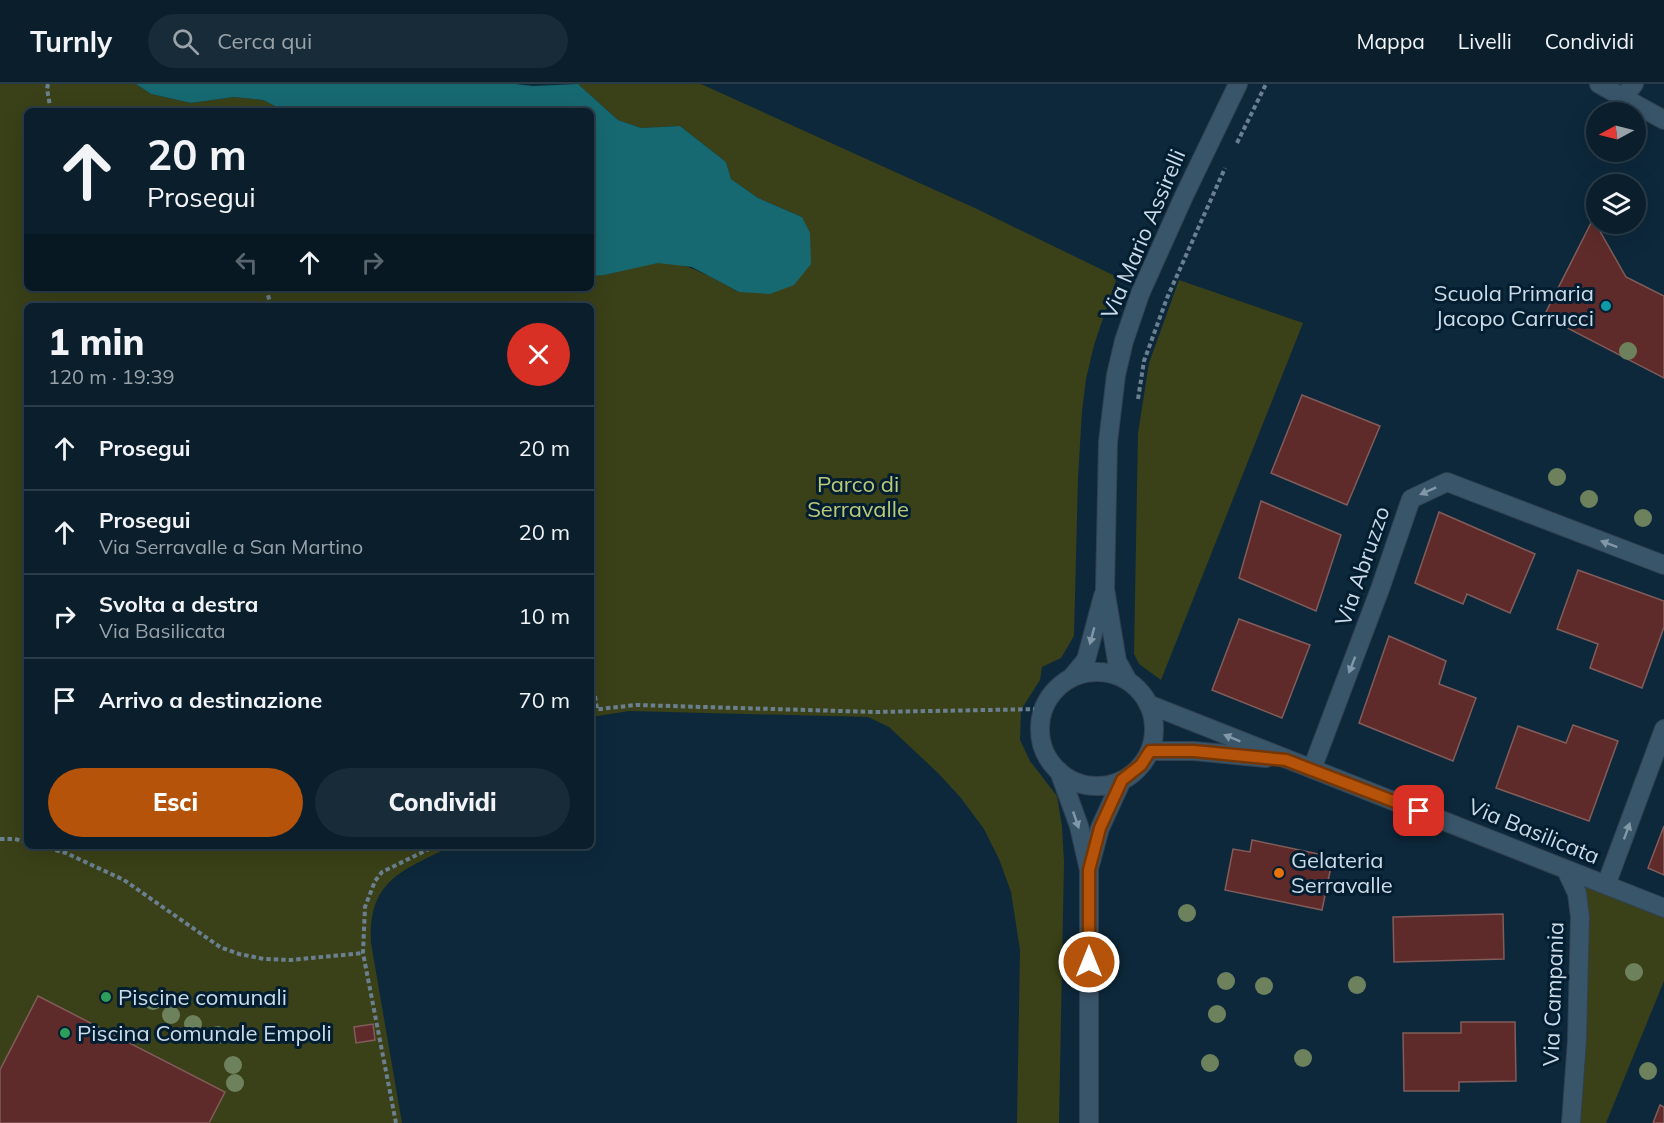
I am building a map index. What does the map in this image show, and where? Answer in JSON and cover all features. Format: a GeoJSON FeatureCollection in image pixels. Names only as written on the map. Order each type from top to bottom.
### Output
{"type":"FeatureCollection","features":[{"type":"Feature","properties":{"kind":"street","name":"Via Mario Assirelli"},"geometry":{"type":"LineString","coordinates":[[1105,589],[1108,442],[1111,406],[1124,341],[1140,294],[1162,244],[1224,109],[1238,84]]}},
{"type":"Feature","properties":{"kind":"street"},"geometry":{"type":"LineString","coordinates":[[1599,84],[1629,91],[1664,120]]}},
{"type":"Feature","properties":{"kind":"street","name":"Via Abruzzo"},"geometry":{"type":"LineString","coordinates":[[1312,769],[1376,600],[1411,499],[1447,482],[1664,565]]}},
{"type":"Feature","properties":{"kind":"street"},"geometry":{"type":"LineString","coordinates":[[1071,678],[1085,673],[1115,674],[1140,691],[1148,704],[1153,719],[1154,735],[1150,751],[1141,765],[1122,780],[1106,785],[1089,785],[1073,781],[1059,771],[1048,757],[1041,741],[1040,723],[1043,709],[1054,691],[1071,678],[1086,660],[1105,589]]}},
{"type":"Feature","properties":{"kind":"street"},"geometry":{"type":"LineString","coordinates":[[1105,589],[1117,661],[1128,681]]}},
{"type":"Feature","properties":{"kind":"street","name":"Via Basilicata"},"geometry":{"type":"LineString","coordinates":[[1148,704],[1664,908]]}},
{"type":"Feature","properties":{"kind":"street"},"geometry":{"type":"LineString","coordinates":[[1606,885],[1664,729]]}},
{"type":"Feature","properties":{"kind":"street","name":"Via Basilicata"},"geometry":{"type":"LineString","coordinates":[[1150,751],[1194,751],[1286,760]]}},
{"type":"Feature","properties":{"kind":"street"},"geometry":{"type":"LineString","coordinates":[[1059,771],[1079,826],[1089,870],[1089,1123]]}},
{"type":"Feature","properties":{"kind":"street"},"geometry":{"type":"LineString","coordinates":[[1089,870],[1100,828],[1122,780]]}},
{"type":"Feature","properties":{"kind":"street","name":"Via Campania"},"geometry":{"type":"LineString","coordinates":[[1566,870],[1577,893],[1580,917],[1577,1040],[1571,1123]]}},
{"type":"Feature","properties":{"kind":"path"},"geometry":{"type":"LineString","coordinates":[[48,84],[50,108]]}},
{"type":"Feature","properties":{"kind":"path"},"geometry":{"type":"LineString","coordinates":[[1236,146],[1266,84]]}},
{"type":"Feature","properties":{"kind":"path"},"geometry":{"type":"LineString","coordinates":[[1138,402],[1144,361],[1167,298],[1226,167]]}},
{"type":"Feature","properties":{"kind":"path"},"geometry":{"type":"LineString","coordinates":[[594,691],[597,708]]}},
{"type":"Feature","properties":{"kind":"path"},"geometry":{"type":"LineString","coordinates":[[594,709],[636,705],[875,712],[1043,709]]}},
{"type":"Feature","properties":{"kind":"path"},"geometry":{"type":"LineString","coordinates":[[0,839],[24,841]]}},
{"type":"Feature","properties":{"kind":"path"},"geometry":{"type":"LineString","coordinates":[[52,849],[66,853],[124,880],[220,947],[239,954],[264,959],[291,960],[363,953]]}},
{"type":"Feature","properties":{"kind":"path"},"geometry":{"type":"LineString","coordinates":[[396,1123],[363,953],[365,907],[375,880],[382,872],[429,849]]}},
{"type":"Feature","properties":{"kind":"green space","name":"Parco di Serravalle"},"geometry":{"type":"Polygon","coordinates":[[[0,84],[136,84],[151,94],[191,103],[234,97],[263,100],[279,108],[24,108],[24,291],[594,291],[594,276],[648,264],[667,263],[699,271],[739,292],[802,217],[758,198],[731,179],[726,162],[680,126],[641,128],[618,120],[578,84],[701,84],[977,209],[1117,277],[1094,345],[1082,411],[1074,636],[1061,658],[1042,667],[1040,680],[1021,710],[1020,740],[1030,761],[1057,796],[1062,826],[1064,862],[1059,1123],[1017,1123],[1020,950],[1011,892],[999,859],[984,829],[961,798],[889,727],[868,717],[629,711],[594,717],[594,303],[24,303],[24,849],[445,849],[392,880],[382,891],[375,904],[372,921],[371,943],[402,1123],[0,1123],[0,84]]]}},
{"type":"Feature","properties":{"kind":"green space"},"geometry":{"type":"Polygon","coordinates":[[[1179,280],[1303,323],[1161,680],[1139,664],[1134,654],[1138,433],[1149,363],[1179,280]]]}},
{"type":"Feature","properties":{"kind":"green space"},"geometry":{"type":"Polygon","coordinates":[[[1566,870],[1664,908],[1664,981],[1606,1123],[1571,1123],[1580,917],[1566,870]]]}},
{"type":"Feature","properties":{"kind":"shaded area"},"geometry":{"type":"Polygon","coordinates":[[[136,84],[515,84],[533,86],[578,84],[618,120],[641,128],[680,126],[726,162],[731,179],[758,198],[802,217],[810,233],[811,264],[794,285],[770,294],[739,292],[692,267],[658,263],[594,276],[594,108],[279,108],[263,100],[234,97],[191,103],[151,94],[136,84]]]}},
{"type":"Feature","properties":{"kind":"building","name":"Scuola Primaria Jacopo Carrucci"},"geometry":{"type":"Polygon","coordinates":[[[1586,233],[1602,234],[1626,277],[1664,296],[1664,378],[1544,316],[1586,233]]]}},
{"type":"Feature","properties":{"kind":"building"},"geometry":{"type":"Polygon","coordinates":[[[1302,395],[1380,426],[1347,505],[1271,473],[1302,395]]]}},
{"type":"Feature","properties":{"kind":"building"},"geometry":{"type":"Polygon","coordinates":[[[1261,501],[1341,535],[1316,611],[1239,578],[1261,501]]]}},
{"type":"Feature","properties":{"kind":"building"},"geometry":{"type":"Polygon","coordinates":[[[1439,512],[1535,554],[1510,613],[1467,594],[1463,604],[1415,583],[1439,512]]]}},
{"type":"Feature","properties":{"kind":"building"},"geometry":{"type":"Polygon","coordinates":[[[1578,570],[1664,601],[1664,627],[1642,688],[1590,668],[1598,644],[1557,629],[1578,570]]]}},
{"type":"Feature","properties":{"kind":"building"},"geometry":{"type":"Polygon","coordinates":[[[1239,619],[1310,645],[1282,718],[1212,690],[1239,619]]]}},
{"type":"Feature","properties":{"kind":"building"},"geometry":{"type":"Polygon","coordinates":[[[1389,636],[1446,661],[1439,684],[1476,698],[1453,761],[1359,723],[1389,636]]]}},
{"type":"Feature","properties":{"kind":"building"},"geometry":{"type":"Polygon","coordinates":[[[1573,725],[1618,741],[1589,821],[1496,788],[1518,726],[1566,743],[1573,725]]]}},
{"type":"Feature","properties":{"kind":"building"},"geometry":{"type":"Polygon","coordinates":[[[1664,826],[1664,875],[1648,868],[1664,826]]]}},
{"type":"Feature","properties":{"kind":"building","name":"Gelateria Serravalle"},"geometry":{"type":"Polygon","coordinates":[[[1252,840],[1333,857],[1322,910],[1225,890],[1233,849],[1250,852],[1252,840]]]}},
{"type":"Feature","properties":{"kind":"building"},"geometry":{"type":"Polygon","coordinates":[[[1503,914],[1504,959],[1394,962],[1393,917],[1503,914]]]}},
{"type":"Feature","properties":{"kind":"building","name":"Piscina Comunale Empoli"},"geometry":{"type":"Polygon","coordinates":[[[38,996],[225,1092],[209,1123],[0,1123],[0,1070],[38,996]]]}},
{"type":"Feature","properties":{"kind":"building"},"geometry":{"type":"Polygon","coordinates":[[[1461,1022],[1515,1022],[1516,1081],[1459,1082],[1459,1091],[1404,1091],[1403,1033],[1461,1033],[1461,1022]]]}},
{"type":"Feature","properties":{"kind":"building"},"geometry":{"type":"Polygon","coordinates":[[[373,1024],[375,1040],[356,1043],[354,1027],[373,1024]]]}},
{"type":"Feature","properties":{"kind":"building"},"geometry":{"type":"Polygon","coordinates":[[[1660,1105],[1664,1107],[1664,1123],[1653,1123],[1660,1105]]]}},
{"type":"Feature","properties":{"kind":"place","name":"Scuola Primaria Jacopo Carrucci"},"geometry":{"type":"Point","coordinates":[1606,306]}},
{"type":"Feature","properties":{"kind":"place","name":"Gelateria Serravalle"},"geometry":{"type":"Point","coordinates":[1279,873]}},
{"type":"Feature","properties":{"kind":"place","name":"Piscine comunali"},"geometry":{"type":"Point","coordinates":[106,997]}},
{"type":"Feature","properties":{"kind":"place","name":"Piscina Comunale Empoli"},"geometry":{"type":"Point","coordinates":[65,1033]}},
{"type":"Feature","properties":{"kind":"route"},"geometry":{"type":"LineString","coordinates":[[1089,962],[1089,870],[1100,828],[1122,780],[1133,774],[1150,751],[1194,751],[1286,760],[1419,811]]}}]}
